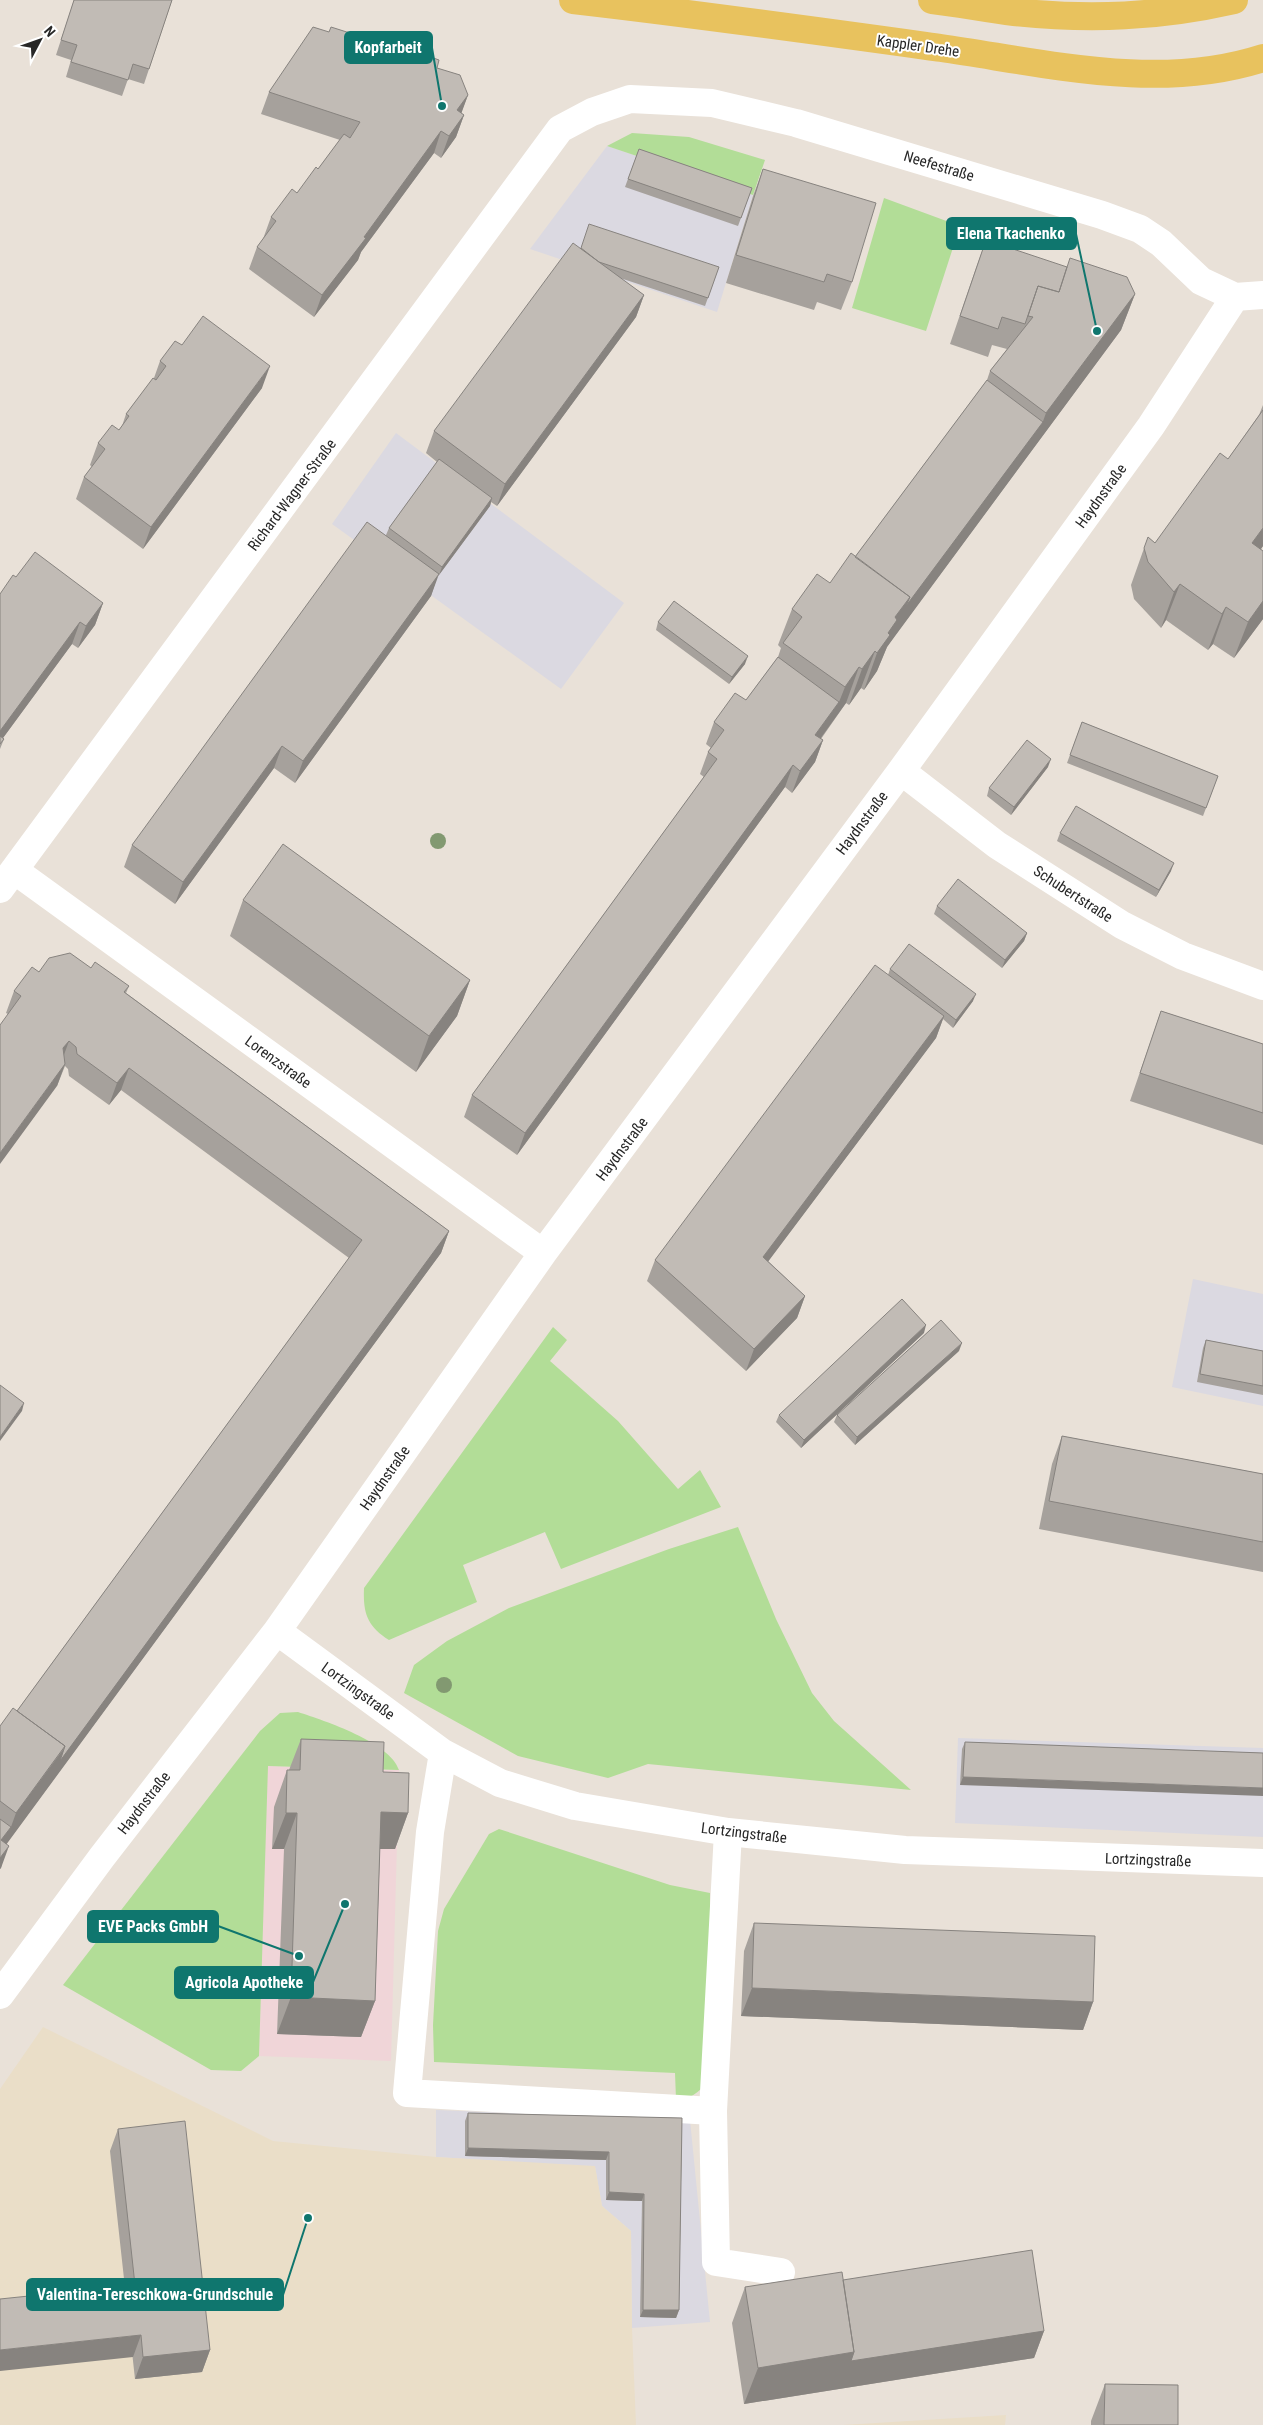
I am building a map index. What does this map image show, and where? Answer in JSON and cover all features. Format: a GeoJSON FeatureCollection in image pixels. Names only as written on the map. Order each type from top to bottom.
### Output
{"type":"FeatureCollection","features":[{"type":"Feature","properties":{"kind":"main road","name":"Kappler Drehe"},"geometry":{"type":"LineString","coordinates":[[573,0],[943,48],[1028,63],[1138,75],[1241,66],[1263,58]]}},
{"type":"Feature","properties":{"kind":"main road"},"geometry":{"type":"LineString","coordinates":[[932,0],[1014,12],[1132,17],[1186,10],[1234,0]]}},
{"type":"Feature","properties":{"kind":"street","name":"Neefestraße"},"geometry":{"type":"LineString","coordinates":[[592,112],[630,99],[712,103],[796,123],[1092,212],[1140,230],[1161,243],[1201,281],[1235,297],[1263,295]]}},
{"type":"Feature","properties":{"kind":"street","name":"Richard-Wagner-Straße"},"geometry":{"type":"LineString","coordinates":[[7,879],[560,129],[592,112]]}},
{"type":"Feature","properties":{"kind":"street","name":"Haydnstraße"},"geometry":{"type":"LineString","coordinates":[[0,1995],[102,1857],[277,1631],[544,1253],[901,771],[1152,426],[1235,297]]}},
{"type":"Feature","properties":{"kind":"street","name":"Schubertstraße"},"geometry":{"type":"LineString","coordinates":[[901,771],[997,845],[1122,925],[1183,956],[1263,986]]}},
{"type":"Feature","properties":{"kind":"street","name":"Lorenzstraße"},"geometry":{"type":"LineString","coordinates":[[7,879],[544,1253]]}},
{"type":"Feature","properties":{"kind":"street","name":"Lortzingstraße"},"geometry":{"type":"LineString","coordinates":[[277,1631],[443,1753],[500,1783],[575,1806],[728,1832],[904,1850],[1263,1863]]}},
{"type":"Feature","properties":{"kind":"street"},"geometry":{"type":"LineString","coordinates":[[443,1753],[430,1832],[407,2093],[714,2111]]}},
{"type":"Feature","properties":{"kind":"street"},"geometry":{"type":"LineString","coordinates":[[728,1832],[714,2111],[716,2262],[781,2272]]}},
{"type":"Feature","properties":{"kind":"shaded area"},"geometry":{"type":"Polygon","coordinates":[[[607,146],[753,195],[717,312],[530,249],[607,146]]]}},
{"type":"Feature","properties":{"kind":"shaded area"},"geometry":{"type":"Polygon","coordinates":[[[396,433],[624,603],[561,689],[332,524],[396,433]]]}},
{"type":"Feature","properties":{"kind":"shaded area"},"geometry":{"type":"Polygon","coordinates":[[[1193,1279],[1263,1294],[1263,1406],[1172,1387],[1193,1279]]]}},
{"type":"Feature","properties":{"kind":"shaded area"},"geometry":{"type":"Polygon","coordinates":[[[958,1738],[1263,1748],[1263,1837],[955,1823],[958,1738]]]}},
{"type":"Feature","properties":{"kind":"shaded area"},"geometry":{"type":"Polygon","coordinates":[[[267,1766],[399,1770],[391,2061],[259,2056],[267,1766]]]}},
{"type":"Feature","properties":{"kind":"shaded area"},"geometry":{"type":"Polygon","coordinates":[[[43,2027],[273,2141],[436,2157],[595,2166],[602,2206],[631,2231],[636,2425],[0,2425],[0,2089],[43,2027]]]}},
{"type":"Feature","properties":{"kind":"shaded area"},"geometry":{"type":"Polygon","coordinates":[[[436,2110],[690,2120],[710,2322],[632,2328],[631,2231],[602,2206],[595,2167],[436,2157],[436,2110]]]}},
{"type":"Feature","properties":{"kind":"shaded area"},"geometry":{"type":"Polygon","coordinates":[[[1006,2415],[1005,2425],[843,2425],[1006,2415]]]}},
{"type":"Feature","properties":{"kind":"green space"},"geometry":{"type":"Polygon","coordinates":[[[632,133],[689,137],[765,160],[753,195],[607,146],[632,133]]]}},
{"type":"Feature","properties":{"kind":"green space"},"geometry":{"type":"Polygon","coordinates":[[[884,198],[960,226],[926,331],[852,308],[884,198]]]}},
{"type":"Feature","properties":{"kind":"green space"},"geometry":{"type":"Polygon","coordinates":[[[553,1327],[567,1340],[550,1361],[618,1421],[678,1489],[700,1470],[721,1507],[561,1569],[545,1532],[463,1565],[477,1602],[389,1640],[371,1624],[368,1618],[364,1605],[364,1588],[553,1327]]]}},
{"type":"Feature","properties":{"kind":"green space"},"geometry":{"type":"Polygon","coordinates":[[[738,1527],[776,1619],[812,1693],[834,1721],[911,1790],[648,1764],[608,1778],[518,1756],[404,1693],[414,1665],[447,1641],[509,1608],[669,1549],[738,1527]]]}},
{"type":"Feature","properties":{"kind":"green space"},"geometry":{"type":"Polygon","coordinates":[[[298,1712],[339,1727],[370,1742],[383,1750],[393,1760],[399,1770],[268,1766],[259,2056],[241,2071],[211,2070],[63,1985],[260,1731],[280,1713],[298,1712]]]}},
{"type":"Feature","properties":{"kind":"green space"},"geometry":{"type":"Polygon","coordinates":[[[499,1829],[670,1885],[710,1893],[710,2079],[696,2094],[687,2098],[676,2099],[675,2073],[434,2062],[433,2025],[438,1931],[444,1909],[489,1834],[499,1829]]]}},
{"type":"Feature","properties":{"kind":"building"},"geometry":{"type":"Polygon","coordinates":[[[74,0],[172,0],[149,69],[133,64],[128,80],[71,62],[77,45],[61,40],[74,0]]]}},
{"type":"Feature","properties":{"kind":"building"},"geometry":{"type":"Polygon","coordinates":[[[313,27],[329,32],[331,27],[353,34],[351,40],[412,59],[414,51],[439,60],[437,68],[460,75],[468,95],[457,110],[464,115],[449,136],[441,131],[364,237],[366,238],[322,295],[257,247],[276,221],[271,217],[292,189],[297,193],[344,134],[350,138],[360,122],[269,92],[313,27]]]}},
{"type":"Feature","properties":{"kind":"building"},"geometry":{"type":"Polygon","coordinates":[[[639,149],[752,188],[741,218],[628,179],[639,149]]]}},
{"type":"Feature","properties":{"kind":"building"},"geometry":{"type":"Polygon","coordinates":[[[763,169],[876,203],[852,282],[827,274],[824,282],[736,255],[763,169]]]}},
{"type":"Feature","properties":{"kind":"building"},"geometry":{"type":"Polygon","coordinates":[[[589,224],[719,267],[708,298],[599,262],[581,248],[589,224]]]}},
{"type":"Feature","properties":{"kind":"building"},"geometry":{"type":"Polygon","coordinates":[[[986,240],[1067,267],[1059,292],[1038,286],[1025,324],[1002,317],[998,329],[960,316],[986,240]]]}},
{"type":"Feature","properties":{"kind":"building"},"geometry":{"type":"Polygon","coordinates":[[[573,243],[644,295],[505,484],[434,431],[573,243]]]}},
{"type":"Feature","properties":{"kind":"building"},"geometry":{"type":"Polygon","coordinates":[[[1070,258],[1127,277],[1135,294],[1046,413],[990,371],[1033,317],[1028,316],[1038,286],[1059,292],[1070,258]]]}},
{"type":"Feature","properties":{"kind":"building"},"geometry":{"type":"Polygon","coordinates":[[[203,316],[270,366],[151,527],[84,477],[105,449],[98,443],[112,425],[119,430],[129,416],[126,414],[153,378],[156,380],[166,366],[160,361],[175,341],[182,345],[203,316]]]}},
{"type":"Feature","properties":{"kind":"building"},"geometry":{"type":"Polygon","coordinates":[[[987,380],[1043,422],[906,606],[910,597],[855,557],[987,380]]]}},
{"type":"Feature","properties":{"kind":"building"},"geometry":{"type":"Polygon","coordinates":[[[1263,410],[1263,528],[1252,543],[1263,551],[1263,601],[1248,622],[1226,607],[1222,614],[1180,584],[1174,592],[1148,562],[1144,548],[1148,537],[1155,543],[1220,453],[1228,459],[1263,410]]]}},
{"type":"Feature","properties":{"kind":"building"},"geometry":{"type":"Polygon","coordinates":[[[439,459],[492,498],[442,567],[389,528],[439,459]]]}},
{"type":"Feature","properties":{"kind":"building"},"geometry":{"type":"Polygon","coordinates":[[[367,522],[439,574],[303,761],[282,746],[183,882],[132,845],[367,522]]]}},
{"type":"Feature","properties":{"kind":"building"},"geometry":{"type":"Polygon","coordinates":[[[35,552],[103,603],[86,626],[80,622],[0,731],[0,594],[13,575],[16,577],[35,552]]]}},
{"type":"Feature","properties":{"kind":"building"},"geometry":{"type":"Polygon","coordinates":[[[851,553],[910,597],[895,617],[897,620],[888,633],[890,635],[877,653],[875,651],[862,669],[859,667],[845,687],[783,643],[802,617],[792,609],[817,574],[830,583],[851,553]]]}},
{"type":"Feature","properties":{"kind":"building"},"geometry":{"type":"Polygon","coordinates":[[[674,601],[748,656],[732,677],[658,622],[674,601]]]}},
{"type":"Feature","properties":{"kind":"building"},"geometry":{"type":"Polygon","coordinates":[[[778,657],[839,702],[815,735],[823,740],[800,771],[793,765],[525,1133],[472,1095],[717,759],[708,752],[724,730],[714,722],[735,693],[746,700],[778,657]]]}},
{"type":"Feature","properties":{"kind":"building"},"geometry":{"type":"Polygon","coordinates":[[[1082,722],[1218,776],[1206,808],[1070,755],[1082,722]]]}},
{"type":"Feature","properties":{"kind":"building"},"geometry":{"type":"Polygon","coordinates":[[[0,736],[4,739],[0,744],[0,736]]]}},
{"type":"Feature","properties":{"kind":"building"},"geometry":{"type":"Polygon","coordinates":[[[1027,740],[1051,759],[1014,807],[989,788],[1027,740]]]}},
{"type":"Feature","properties":{"kind":"building"},"geometry":{"type":"Polygon","coordinates":[[[1076,806],[1174,863],[1159,890],[1060,833],[1076,806]]]}},
{"type":"Feature","properties":{"kind":"building"},"geometry":{"type":"Polygon","coordinates":[[[283,844],[470,980],[429,1036],[243,900],[283,844]]]}},
{"type":"Feature","properties":{"kind":"building"},"geometry":{"type":"Polygon","coordinates":[[[958,879],[1027,933],[1005,960],[937,906],[958,879]]]}},
{"type":"Feature","properties":{"kind":"building"},"geometry":{"type":"Polygon","coordinates":[[[909,944],[976,994],[956,1020],[890,969],[909,944]]]}},
{"type":"Feature","properties":{"kind":"building"},"geometry":{"type":"Polygon","coordinates":[[[70,953],[91,968],[95,962],[129,986],[124,992],[449,1231],[60,1761],[65,1746],[17,1711],[362,1240],[129,1068],[117,1083],[77,1054],[76,1047],[69,1041],[63,1048],[65,1064],[0,1153],[0,1025],[21,996],[14,991],[32,967],[39,972],[49,958],[70,953]]]}},
{"type":"Feature","properties":{"kind":"building"},"geometry":{"type":"Polygon","coordinates":[[[875,965],[944,1016],[763,1257],[805,1296],[754,1349],[655,1260],[875,965]]]}},
{"type":"Feature","properties":{"kind":"building"},"geometry":{"type":"Polygon","coordinates":[[[1161,1011],[1263,1044],[1263,1113],[1140,1073],[1161,1011]]]}},
{"type":"Feature","properties":{"kind":"building"},"geometry":{"type":"Polygon","coordinates":[[[902,1299],[926,1325],[804,1440],[779,1415],[902,1299]]]}},
{"type":"Feature","properties":{"kind":"building"},"geometry":{"type":"Polygon","coordinates":[[[941,1320],[962,1343],[857,1437],[837,1415],[941,1320]]]}},
{"type":"Feature","properties":{"kind":"building"},"geometry":{"type":"Polygon","coordinates":[[[1206,1340],[1263,1351],[1263,1386],[1200,1374],[1206,1340]]]}},
{"type":"Feature","properties":{"kind":"building"},"geometry":{"type":"Polygon","coordinates":[[[0,1385],[24,1403],[0,1437],[0,1385]]]}},
{"type":"Feature","properties":{"kind":"building"},"geometry":{"type":"Polygon","coordinates":[[[1062,1436],[1263,1474],[1263,1542],[1049,1501],[1062,1436]]]}},
{"type":"Feature","properties":{"kind":"building"},"geometry":{"type":"Polygon","coordinates":[[[13,1708],[65,1746],[16,1813],[0,1801],[0,1726],[13,1708]]]}},
{"type":"Feature","properties":{"kind":"building"},"geometry":{"type":"Polygon","coordinates":[[[301,1739],[384,1742],[383,1772],[409,1773],[408,1813],[381,1812],[375,2001],[291,1997],[297,1813],[286,1813],[287,1770],[300,1770],[301,1739]]]}},
{"type":"Feature","properties":{"kind":"building"},"geometry":{"type":"Polygon","coordinates":[[[965,1742],[1263,1753],[1263,1788],[963,1777],[965,1742]]]}},
{"type":"Feature","properties":{"kind":"building"},"geometry":{"type":"Polygon","coordinates":[[[0,1819],[11,1827],[1,1840],[9,1846],[0,1858],[0,1819]]]}},
{"type":"Feature","properties":{"kind":"building"},"geometry":{"type":"Polygon","coordinates":[[[754,1923],[1095,1936],[1093,2002],[752,1988],[754,1923]]]}},
{"type":"Feature","properties":{"kind":"building"},"geometry":{"type":"Polygon","coordinates":[[[468,2113],[682,2118],[679,2310],[643,2310],[644,2194],[609,2192],[609,2152],[468,2148],[468,2113]]]}},
{"type":"Feature","properties":{"kind":"building"},"geometry":{"type":"Polygon","coordinates":[[[185,2121],[210,2350],[143,2357],[141,2335],[0,2350],[0,2299],[135,2285],[118,2129],[185,2121]]]}},
{"type":"Feature","properties":{"kind":"building"},"geometry":{"type":"Polygon","coordinates":[[[1032,2250],[1044,2331],[851,2361],[854,2352],[843,2280],[1032,2250]]]}},
{"type":"Feature","properties":{"kind":"building"},"geometry":{"type":"Polygon","coordinates":[[[842,2272],[854,2352],[758,2368],[745,2287],[842,2272]]]}},
{"type":"Feature","properties":{"kind":"building"},"geometry":{"type":"Polygon","coordinates":[[[1105,2384],[1178,2385],[1178,2425],[1104,2425],[1105,2384]]]}},
{"type":"Feature","properties":{"kind":"place","name":"Kopfarbeit"},"geometry":{"type":"Point","coordinates":[442,106]}},
{"type":"Feature","properties":{"kind":"place","name":"Elena Tkachenko"},"geometry":{"type":"Point","coordinates":[1097,331]}},
{"type":"Feature","properties":{"kind":"place","name":"Agricola Apotheke"},"geometry":{"type":"Point","coordinates":[345,1904]}},
{"type":"Feature","properties":{"kind":"place","name":"EVE Packs GmbH"},"geometry":{"type":"Point","coordinates":[299,1956]}},
{"type":"Feature","properties":{"kind":"place","name":"Valentina-Tereschkowa-Grundschule"},"geometry":{"type":"Point","coordinates":[308,2218]}}]}
